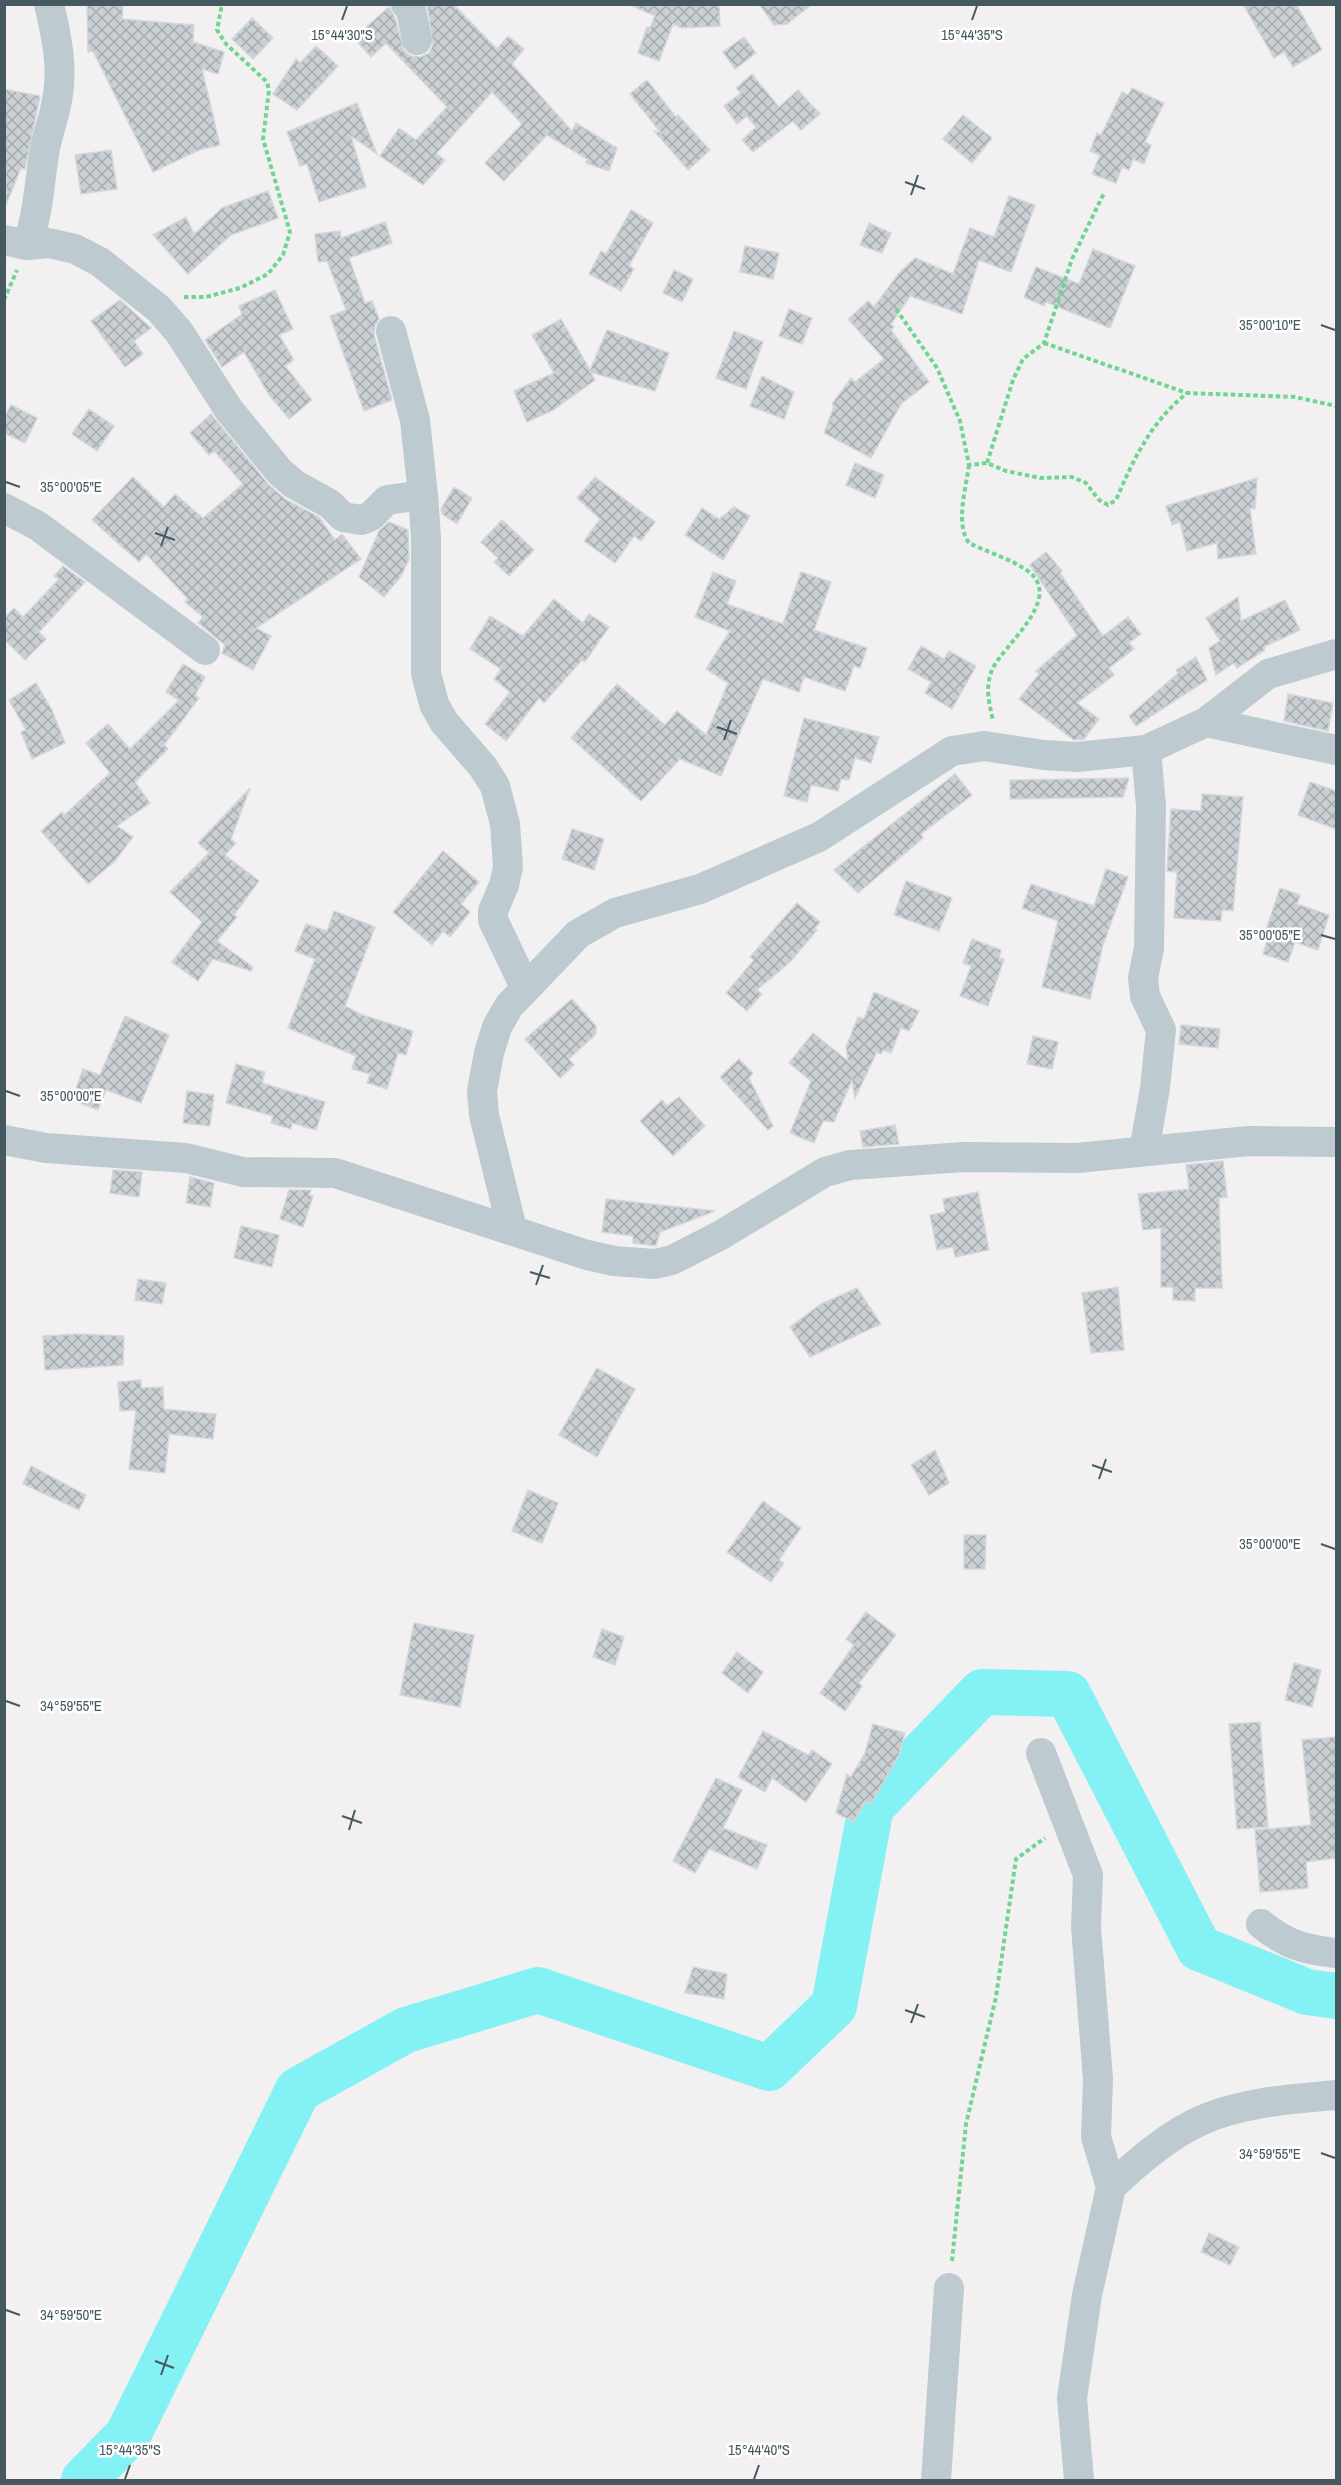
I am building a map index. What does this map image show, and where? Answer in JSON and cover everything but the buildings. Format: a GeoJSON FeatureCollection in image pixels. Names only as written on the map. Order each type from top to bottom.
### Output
{"type":"FeatureCollection","features":[{"type":"Feature","properties":{"kind":"street"},"geometry":{"type":"LineString","coordinates":[[16,243],[36,221],[44,151],[60,75],[50,4]]}},
{"type":"Feature","properties":{"kind":"street"},"geometry":{"type":"LineString","coordinates":[[406,4],[411,10],[417,40]]}},
{"type":"Feature","properties":{"kind":"street"},"geometry":{"type":"LineString","coordinates":[[16,243],[49,243],[75,249],[100,262],[159,309],[179,332],[229,410],[280,472],[294,484],[330,504],[343,517],[361,520],[371,516],[387,500],[423,495]]}},
{"type":"Feature","properties":{"kind":"street"},"geometry":{"type":"LineString","coordinates":[[392,331],[415,420],[423,495],[426,537],[426,673],[434,704],[444,722],[457,741],[483,766],[495,786],[505,824],[508,851],[504,885],[493,911],[493,920],[525,987]]}},
{"type":"Feature","properties":{"kind":"street"},"geometry":{"type":"LineString","coordinates":[[4,508],[38,526],[205,650]]}},
{"type":"Feature","properties":{"kind":"street"},"geometry":{"type":"LineString","coordinates":[[512,1229],[484,1115],[482,1091],[489,1053],[497,1027],[525,987],[578,934],[615,913],[700,889],[819,837],[952,751],[984,747],[1077,757],[1146,750],[1206,722],[1268,674],[1336,654]]}},
{"type":"Feature","properties":{"kind":"street"},"geometry":{"type":"LineString","coordinates":[[1206,722],[1336,750]]}},
{"type":"Feature","properties":{"kind":"street"},"geometry":{"type":"LineString","coordinates":[[1144,1150],[1155,1088],[1161,1030],[1145,996],[1143,978],[1149,948],[1151,806],[1146,750]]}},
{"type":"Feature","properties":{"kind":"street"},"geometry":{"type":"LineString","coordinates":[[4,1140],[46,1148],[70,1147],[186,1158],[243,1172],[335,1173],[427,1205],[512,1229],[587,1255],[614,1261],[655,1264],[672,1260],[721,1235],[825,1172],[850,1165],[964,1157],[1077,1158],[1249,1141],[1336,1142]]}},
{"type":"Feature","properties":{"kind":"street"},"geometry":{"type":"LineString","coordinates":[[1041,1753],[1066,1823],[1088,1875],[1086,1927],[1097,2069],[1096,2137],[1111,2187],[1087,2295],[1072,2398],[1080,2481]]}},
{"type":"Feature","properties":{"kind":"street"},"geometry":{"type":"LineString","coordinates":[[1261,1924],[1281,1941],[1318,1951],[1336,1953]]}},
{"type":"Feature","properties":{"kind":"street"},"geometry":{"type":"LineString","coordinates":[[1111,2187],[1138,2160],[1200,2121],[1236,2110],[1303,2098],[1336,2095]]}},
{"type":"Feature","properties":{"kind":"street"},"geometry":{"type":"LineString","coordinates":[[936,2481],[949,2288]]}},
{"type":"Feature","properties":{"kind":"path"},"geometry":{"type":"LineString","coordinates":[[181,297],[206,297],[240,288],[268,274],[283,255],[290,232],[263,139],[269,90],[267,82],[226,44],[217,30],[222,4]]}},
{"type":"Feature","properties":{"kind":"path"},"geometry":{"type":"LineString","coordinates":[[987,463],[1023,359],[1044,342],[1072,260],[1104,193]]}},
{"type":"Feature","properties":{"kind":"path"},"geometry":{"type":"LineString","coordinates":[[896,309],[937,368],[960,421],[969,465],[962,524],[964,537],[969,543],[1029,572],[1038,591],[1035,613],[1007,646],[992,669],[987,686],[1001,750]]}},
{"type":"Feature","properties":{"kind":"path"},"geometry":{"type":"LineString","coordinates":[[1044,342],[1187,393],[1295,397],[1336,406]]}},
{"type":"Feature","properties":{"kind":"path"},"geometry":{"type":"LineString","coordinates":[[969,465],[987,463],[1006,471],[1040,478],[1072,477],[1086,483],[1099,500],[1108,505],[1116,500],[1150,431],[1167,410],[1187,393]]}},
{"type":"Feature","properties":{"kind":"path"},"geometry":{"type":"LineString","coordinates":[[949,2288],[966,2124],[996,1997],[1017,1859],[1066,1823]]}},
{"type":"Feature","properties":{"kind":"waterway"},"geometry":{"type":"LineString","coordinates":[[84,2480],[128,2435],[298,2090],[406,2030],[538,1990],[769,2068],[834,2006],[871,1807],[982,1692],[1068,1694],[1199,1948],[1307,1992],[1336,1996]]}}]}
